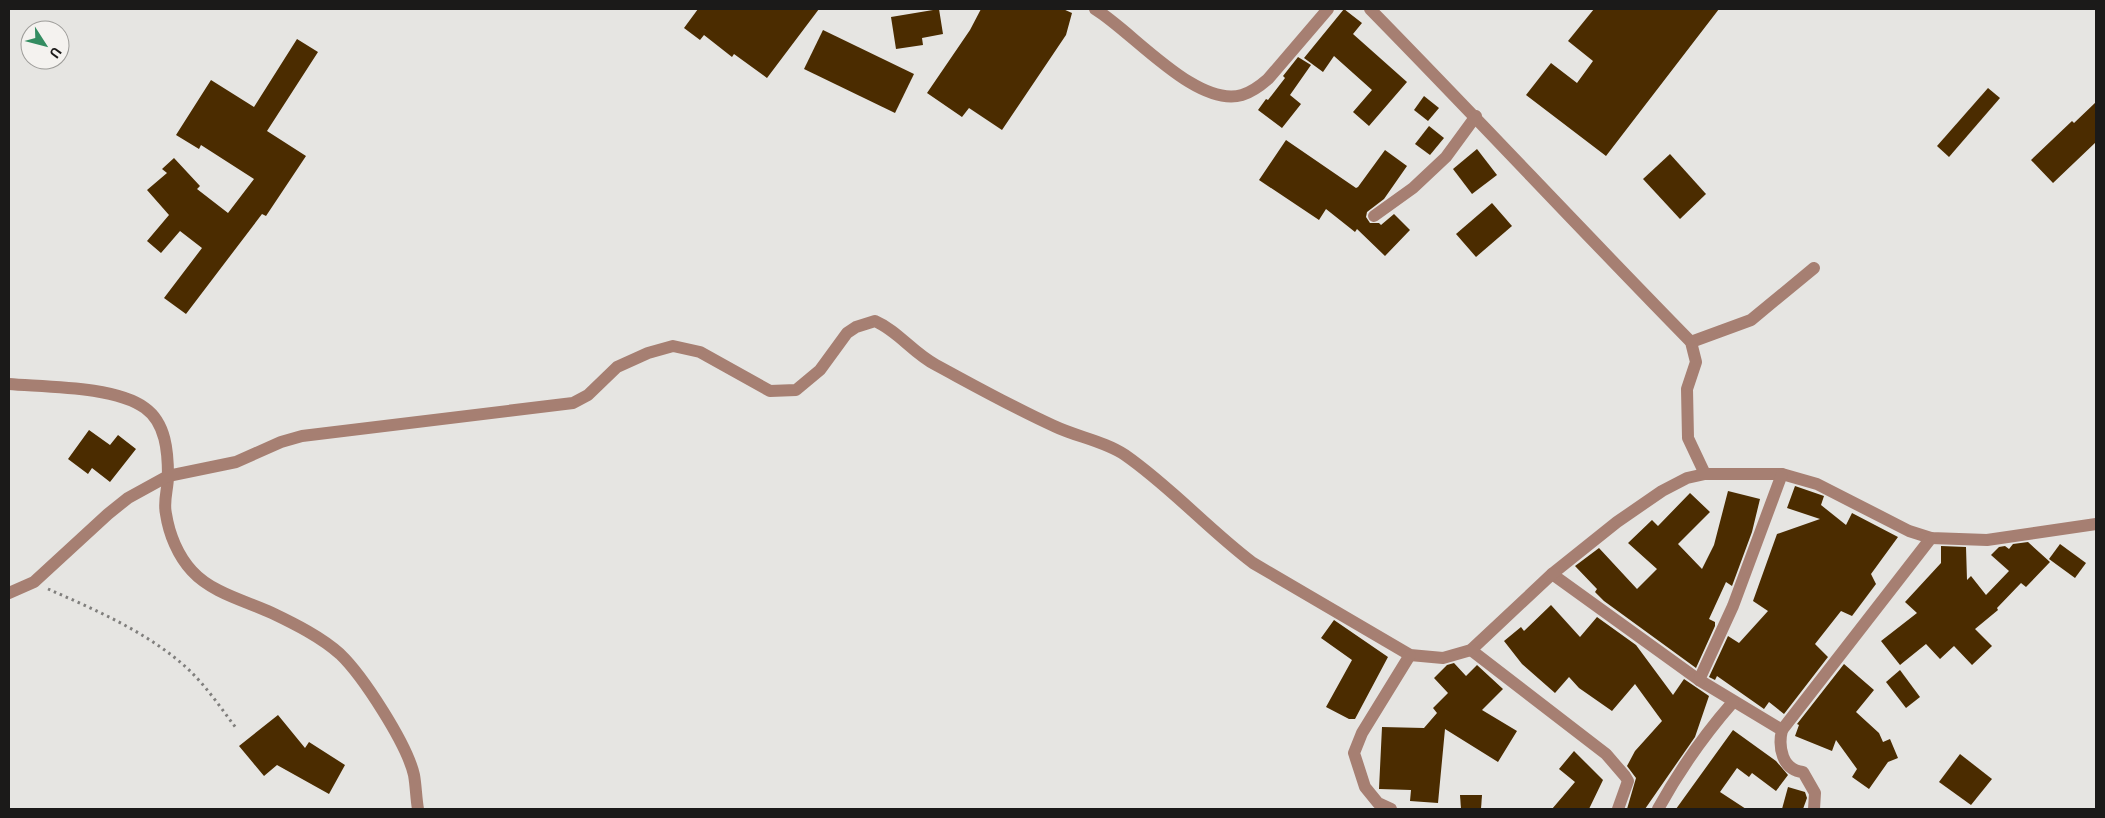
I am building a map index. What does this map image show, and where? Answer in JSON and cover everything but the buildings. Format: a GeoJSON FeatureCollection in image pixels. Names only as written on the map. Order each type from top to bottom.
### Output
{"type":"FeatureCollection","features":[{"type":"Feature","properties":{"kind":"street"},"geometry":{"type":"LineString","coordinates":[[1095,9],[1126,31],[1177,74],[1202,90],[1224,96],[1241,95],[1256,89],[1268,79],[1328,9]]}},
{"type":"Feature","properties":{"kind":"street"},"geometry":{"type":"LineString","coordinates":[[1370,9],[1476,116],[1601,251],[1691,342],[1696,362],[1687,389],[1688,438],[1705,474]]}},
{"type":"Feature","properties":{"kind":"street"},"geometry":{"type":"LineString","coordinates":[[1374,216],[1413,188],[1446,156],[1476,116]]}},
{"type":"Feature","properties":{"kind":"street"},"geometry":{"type":"LineString","coordinates":[[1691,342],[1751,320],[1814,268]]}},
{"type":"Feature","properties":{"kind":"street"},"geometry":{"type":"LineString","coordinates":[[9,593],[34,582],[128,498],[168,476],[236,462],[281,442],[302,436],[573,403],[588,395],[617,367],[648,353],[673,346],[700,352],[770,391],[796,390],[820,370],[847,333],[856,327],[875,321],[888,327],[924,359],[1056,427],[1107,446],[1124,455],[1178,497],[1232,547],[1253,562],[1410,655],[1443,658],[1471,650],[1552,574],[1617,522],[1662,491],[1687,478],[1705,474],[1782,474],[1817,484],[1909,531],[1931,538],[1987,540],[2096,524]]}},
{"type":"Feature","properties":{"kind":"street"},"geometry":{"type":"LineString","coordinates":[[9,384],[67,387],[116,395],[133,400],[146,408],[162,429],[168,476],[165,497],[167,521],[177,550],[192,572],[211,586],[272,613],[308,632],[339,653],[360,677],[402,744],[414,775],[418,809]]}},
{"type":"Feature","properties":{"kind":"street"},"geometry":{"type":"LineString","coordinates":[[1699,680],[1733,606],[1782,474]]}},
{"type":"Feature","properties":{"kind":"street"},"geometry":{"type":"LineString","coordinates":[[1814,809],[1815,793],[1803,772],[1792,769],[1785,760],[1779,743],[1782,730],[1931,538]]}},
{"type":"Feature","properties":{"kind":"street"},"geometry":{"type":"LineString","coordinates":[[1552,574],[1699,680],[1782,730]]}},
{"type":"Feature","properties":{"kind":"street"},"geometry":{"type":"LineString","coordinates":[[1471,650],[1616,763],[1628,781],[1618,809]]}},
{"type":"Feature","properties":{"kind":"street"},"geometry":{"type":"LineString","coordinates":[[1391,809],[1378,803],[1365,787],[1354,754],[1362,733],[1410,655]]}},
{"type":"Feature","properties":{"kind":"street"},"geometry":{"type":"LineString","coordinates":[[1658,809],[1672,784],[1714,724],[1733,702]]}},
{"type":"Feature","properties":{"kind":"path"},"geometry":{"type":"LineString","coordinates":[[34,582],[86,606],[155,643],[188,669],[216,700],[236,728]]}}]}
